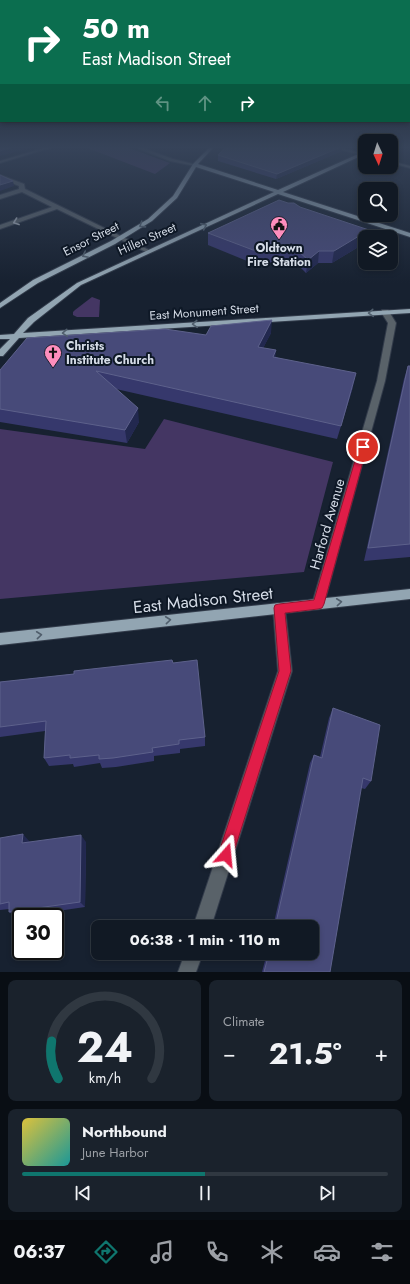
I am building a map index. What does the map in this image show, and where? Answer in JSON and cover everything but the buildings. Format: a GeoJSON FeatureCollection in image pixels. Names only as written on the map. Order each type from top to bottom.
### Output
{"type":"FeatureCollection","features":[{"type":"Feature","properties":{"kind":"main road","name":"Ensor Street"},"geometry":{"type":"LineString","coordinates":[[0,306],[44,277],[120,238],[150,220],[165,208],[179,192]]}},
{"type":"Feature","properties":{"kind":"main road","name":"Hillen Street"},"geometry":{"type":"LineString","coordinates":[[16,336],[35,316],[79,284],[278,192]]}},
{"type":"Feature","properties":{"kind":"main road"},"geometry":{"type":"LineString","coordinates":[[280,192],[410,235]]}},
{"type":"Feature","properties":{"kind":"main road","name":"East Monument Street"},"geometry":{"type":"LineString","coordinates":[[0,337],[410,311]]}},
{"type":"Feature","properties":{"kind":"main road"},"geometry":{"type":"LineString","coordinates":[[0,354],[16,336]]}},
{"type":"Feature","properties":{"kind":"main road","name":"East Madison Street"},"geometry":{"type":"LineString","coordinates":[[0,639],[410,594]]}},
{"type":"Feature","properties":{"kind":"street"},"geometry":{"type":"LineString","coordinates":[[0,197],[15,192]]}},
{"type":"Feature","properties":{"kind":"street"},"geometry":{"type":"LineString","coordinates":[[27,192],[148,251]]}},
{"type":"Feature","properties":{"kind":"street"},"geometry":{"type":"LineString","coordinates":[[0,227],[57,207]]}},
{"type":"Feature","properties":{"kind":"street","name":"Harford Avenue"},"geometry":{"type":"LineString","coordinates":[[318,604],[381,381],[392,323],[385,312]]}},
{"type":"Feature","properties":{"kind":"street"},"geometry":{"type":"LineString","coordinates":[[204,920],[285,671],[279,608]]}},
{"type":"Feature","properties":{"kind":"street"},"geometry":{"type":"LineString","coordinates":[[188,972],[192,960]]}},
{"type":"Feature","properties":{"kind":"shaded area"},"geometry":{"type":"Polygon","coordinates":[[[92,297],[100,300],[99,317],[77,317],[73,315],[75,310],[92,297]]]}},
{"type":"Feature","properties":{"kind":"shaded area"},"geometry":{"type":"Polygon","coordinates":[[[164,419],[333,462],[304,572],[0,599],[0,429],[145,449],[164,419]]]}},
{"type":"Feature","properties":{"kind":"place","name":"Oldtown Fire Station"},"geometry":{"type":"Point","coordinates":[279,240]}},
{"type":"Feature","properties":{"kind":"place","name":"Christs Institute Church"},"geometry":{"type":"Point","coordinates":[53,368]}},
{"type":"Feature","properties":{"kind":"route"},"geometry":{"type":"LineString","coordinates":[[226,855],[285,671],[279,608],[318,604],[363,447]]}}]}
